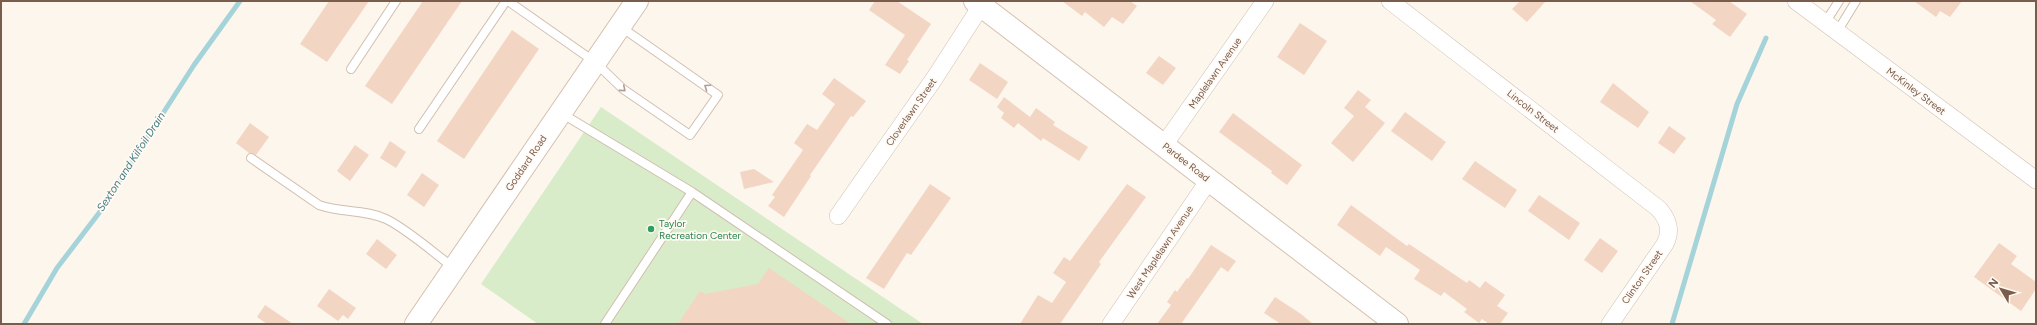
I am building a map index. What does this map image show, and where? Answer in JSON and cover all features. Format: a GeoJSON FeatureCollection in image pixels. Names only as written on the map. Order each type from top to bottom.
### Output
{"type":"FeatureCollection","features":[{"type":"Feature","properties":{"kind":"main road","name":"Goddard Road"},"geometry":{"type":"LineString","coordinates":[[416,324],[637,1]]}},
{"type":"Feature","properties":{"kind":"main road","name":"Pardee Road"},"geometry":{"type":"LineString","coordinates":[[978,3],[1397,324]]}},
{"type":"Feature","properties":{"kind":"street","name":"Maplelawn Avenue"},"geometry":{"type":"LineString","coordinates":[[1164,145],[1265,1]]}},
{"type":"Feature","properties":{"kind":"street","name":"Lincoln Street"},"geometry":{"type":"LineString","coordinates":[[1390,1],[1659,209],[1666,218],[1669,227]]}},
{"type":"Feature","properties":{"kind":"street","name":"McKinley Street"},"geometry":{"type":"LineString","coordinates":[[1796,1],[2036,180]]}},
{"type":"Feature","properties":{"kind":"street","name":"Cloverlawn Street"},"geometry":{"type":"LineString","coordinates":[[838,216],[934,79],[978,3]]}},
{"type":"Feature","properties":{"kind":"street","name":"West Maplelawn Avenue"},"geometry":{"type":"LineString","coordinates":[[1111,324],[1209,180]]}},
{"type":"Feature","properties":{"kind":"street","name":"Clinton Street"},"geometry":{"type":"LineString","coordinates":[[1610,324],[1665,244],[1668,238],[1669,227]]}},
{"type":"Feature","properties":{"kind":"lane"},"geometry":{"type":"LineString","coordinates":[[351,68],[396,1]]}},
{"type":"Feature","properties":{"kind":"lane"},"geometry":{"type":"LineString","coordinates":[[419,129],[507,1],[595,62],[623,89],[690,135],[718,95],[620,26]]}},
{"type":"Feature","properties":{"kind":"lane"},"geometry":{"type":"LineString","coordinates":[[1831,27],[1840,1]]}},
{"type":"Feature","properties":{"kind":"lane"},"geometry":{"type":"LineString","coordinates":[[1831,27],[1856,1]]}},
{"type":"Feature","properties":{"kind":"lane"},"geometry":{"type":"LineString","coordinates":[[560,113],[692,192],[887,324]]}},
{"type":"Feature","properties":{"kind":"lane"},"geometry":{"type":"LineString","coordinates":[[251,158],[320,204],[331,209],[365,213],[386,218],[454,268]]}},
{"type":"Feature","properties":{"kind":"lane"},"geometry":{"type":"LineString","coordinates":[[605,324],[692,192]]}},
{"type":"Feature","properties":{"kind":"green space","name":"Taylor Recreation Center"},"geometry":{"type":"Polygon","coordinates":[[[601,107],[923,324],[538,324],[481,284],[601,107]]]}},
{"type":"Feature","properties":{"kind":"building"},"geometry":{"type":"Polygon","coordinates":[[[329,1],[369,1],[327,62],[300,44],[329,1]]]}},
{"type":"Feature","properties":{"kind":"building"},"geometry":{"type":"Polygon","coordinates":[[[423,1],[462,1],[392,104],[365,86],[423,1]]]}},
{"type":"Feature","properties":{"kind":"building"},"geometry":{"type":"Polygon","coordinates":[[[875,1],[897,1],[931,24],[907,60],[909,61],[900,74],[885,65],[905,35],[869,10],[875,1]]]}},
{"type":"Feature","properties":{"kind":"building"},"geometry":{"type":"Polygon","coordinates":[[[1062,1],[1130,1],[1137,6],[1123,24],[1112,17],[1104,27],[1085,12],[1082,16],[1062,1]]]}},
{"type":"Feature","properties":{"kind":"building"},"geometry":{"type":"Polygon","coordinates":[[[1520,1],[1546,1],[1527,22],[1512,9],[1520,1]]]}},
{"type":"Feature","properties":{"kind":"building"},"geometry":{"type":"Polygon","coordinates":[[[1690,1],[1729,1],[1747,14],[1730,37],[1712,24],[1716,20],[1690,1]]]}},
{"type":"Feature","properties":{"kind":"building"},"geometry":{"type":"Polygon","coordinates":[[[1914,1],[1962,1],[1950,17],[1940,11],[1936,17],[1914,1]]]}},
{"type":"Feature","properties":{"kind":"building"},"geometry":{"type":"Polygon","coordinates":[[[1300,23],[1327,41],[1304,75],[1277,57],[1300,23]]]}},
{"type":"Feature","properties":{"kind":"building"},"geometry":{"type":"Polygon","coordinates":[[[512,30],[539,49],[464,159],[437,141],[512,30]]]}},
{"type":"Feature","properties":{"kind":"building"},"geometry":{"type":"Polygon","coordinates":[[[1159,56],[1176,68],[1163,85],[1146,73],[1159,56]]]}},
{"type":"Feature","properties":{"kind":"building"},"geometry":{"type":"Polygon","coordinates":[[[980,63],[1008,82],[997,99],[969,80],[980,63]]]}},
{"type":"Feature","properties":{"kind":"building"},"geometry":{"type":"Polygon","coordinates":[[[834,78],[866,101],[853,117],[851,116],[810,175],[811,176],[784,217],[768,206],[775,197],[772,195],[803,150],[794,143],[807,124],[817,130],[835,104],[822,94],[834,78]]]}},
{"type":"Feature","properties":{"kind":"building"},"geometry":{"type":"Polygon","coordinates":[[[1613,83],[1649,112],[1638,128],[1600,102],[1613,83]]]}},
{"type":"Feature","properties":{"kind":"building"},"geometry":{"type":"Polygon","coordinates":[[[1358,90],[1371,100],[1365,107],[1385,123],[1353,162],[1331,143],[1354,116],[1344,108],[1358,90]]]}},
{"type":"Feature","properties":{"kind":"building"},"geometry":{"type":"Polygon","coordinates":[[[1004,97],[1030,117],[1036,108],[1055,122],[1053,125],[1088,147],[1079,161],[1043,138],[1041,141],[1018,123],[1014,128],[1001,118],[1004,113],[997,107],[1004,97]]]}},
{"type":"Feature","properties":{"kind":"building"},"geometry":{"type":"Polygon","coordinates":[[[1405,112],[1446,142],[1432,161],[1391,131],[1405,112]]]}},
{"type":"Feature","properties":{"kind":"building"},"geometry":{"type":"Polygon","coordinates":[[[1233,113],[1302,165],[1287,185],[1271,173],[1272,171],[1219,132],[1233,113]]]}},
{"type":"Feature","properties":{"kind":"building"},"geometry":{"type":"Polygon","coordinates":[[[250,123],[269,137],[256,155],[249,153],[236,143],[250,123]]]}},
{"type":"Feature","properties":{"kind":"building"},"geometry":{"type":"Polygon","coordinates":[[[1669,126],[1686,138],[1674,154],[1658,143],[1669,126]]]}},
{"type":"Feature","properties":{"kind":"building"},"geometry":{"type":"Polygon","coordinates":[[[390,141],[406,152],[396,168],[380,158],[390,141]]]}},
{"type":"Feature","properties":{"kind":"building"},"geometry":{"type":"Polygon","coordinates":[[[355,145],[369,155],[350,181],[337,171],[355,145]]]}},
{"type":"Feature","properties":{"kind":"building"},"geometry":{"type":"Polygon","coordinates":[[[1475,161],[1517,190],[1505,208],[1462,179],[1475,161]]]}},
{"type":"Feature","properties":{"kind":"building"},"geometry":{"type":"Polygon","coordinates":[[[754,169],[774,182],[744,189],[740,172],[754,169]]]}},
{"type":"Feature","properties":{"kind":"building"},"geometry":{"type":"Polygon","coordinates":[[[422,173],[439,185],[424,207],[407,195],[422,173]]]}},
{"type":"Feature","properties":{"kind":"building"},"geometry":{"type":"Polygon","coordinates":[[[930,184],[951,198],[911,255],[907,253],[884,289],[866,278],[930,184]]]}},
{"type":"Feature","properties":{"kind":"building"},"geometry":{"type":"Polygon","coordinates":[[[1127,184],[1146,197],[1099,262],[1101,264],[1060,324],[1020,324],[1038,295],[1052,303],[1066,282],[1053,273],[1064,257],[1070,261],[1127,184]]]}},
{"type":"Feature","properties":{"kind":"building"},"geometry":{"type":"Polygon","coordinates":[[[1539,195],[1580,223],[1569,240],[1528,211],[1539,195]]]}},
{"type":"Feature","properties":{"kind":"building"},"geometry":{"type":"Polygon","coordinates":[[[1351,205],[1407,246],[1409,244],[1467,283],[1469,280],[1480,288],[1485,281],[1505,295],[1497,306],[1508,313],[1500,324],[1489,324],[1482,319],[1479,323],[1464,312],[1467,309],[1444,292],[1441,296],[1414,279],[1420,270],[1386,247],[1380,256],[1337,225],[1351,205]]]}},
{"type":"Feature","properties":{"kind":"building"},"geometry":{"type":"Polygon","coordinates":[[[1600,238],[1618,251],[1602,273],[1584,260],[1600,238]]]}},
{"type":"Feature","properties":{"kind":"building"},"geometry":{"type":"Polygon","coordinates":[[[377,239],[397,255],[386,269],[366,254],[377,239]]]}},
{"type":"Feature","properties":{"kind":"building"},"geometry":{"type":"Polygon","coordinates":[[[1999,243],[2017,256],[2011,264],[2036,282],[2036,289],[2021,311],[1974,277],[1999,243]]]}},
{"type":"Feature","properties":{"kind":"building"},"geometry":{"type":"Polygon","coordinates":[[[1211,245],[1236,261],[1228,272],[1221,267],[1181,324],[1157,324],[1171,305],[1167,302],[1175,290],[1177,292],[1187,278],[1188,279],[1211,245]]]}},
{"type":"Feature","properties":{"kind":"building"},"geometry":{"type":"Polygon","coordinates":[[[769,268],[851,324],[678,324],[700,291],[705,294],[758,284],[769,268]]]}},
{"type":"Feature","properties":{"kind":"building"},"geometry":{"type":"Polygon","coordinates":[[[329,289],[356,308],[348,319],[343,315],[338,321],[317,306],[329,289]]]}},
{"type":"Feature","properties":{"kind":"building"},"geometry":{"type":"Polygon","coordinates":[[[1275,297],[1301,314],[1313,324],[1281,324],[1264,313],[1275,297]]]}},
{"type":"Feature","properties":{"kind":"building"},"geometry":{"type":"Polygon","coordinates":[[[265,305],[293,324],[267,324],[257,317],[265,305]]]}},
{"type":"Feature","properties":{"kind":"waterway","name":"Sexton and Kilfoil Drain"},"geometry":{"type":"LineString","coordinates":[[24,324],[57,268],[99,213],[194,65],[240,1]]}},
{"type":"Feature","properties":{"kind":"waterway"},"geometry":{"type":"LineString","coordinates":[[1672,324],[1737,104],[1766,38]]}},
{"type":"Feature","properties":{"kind":"place","name":"Taylor Recreation Center"},"geometry":{"type":"Point","coordinates":[651,229]}}]}
